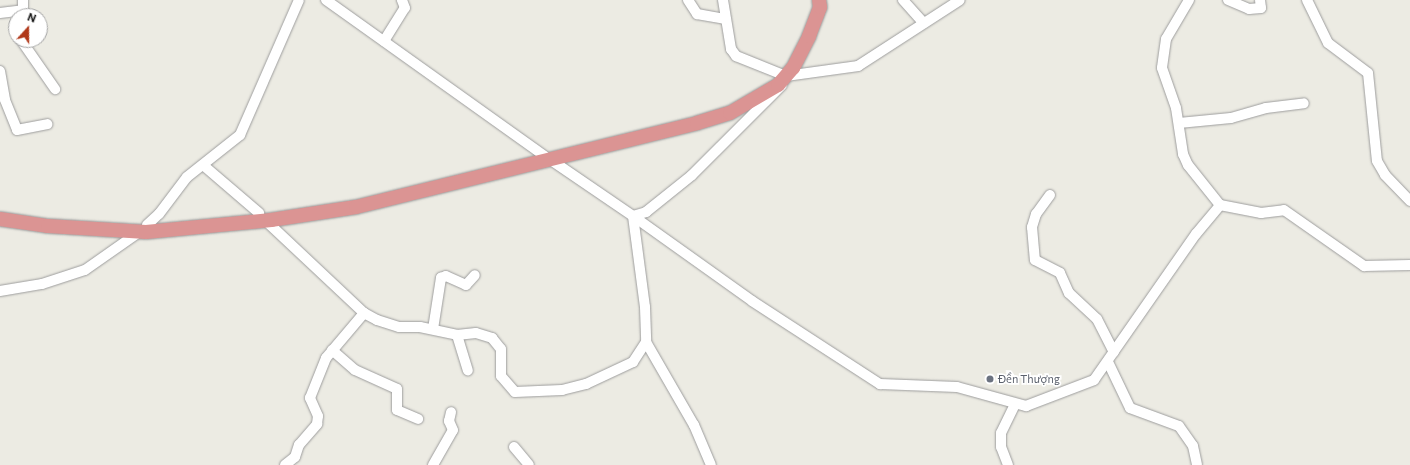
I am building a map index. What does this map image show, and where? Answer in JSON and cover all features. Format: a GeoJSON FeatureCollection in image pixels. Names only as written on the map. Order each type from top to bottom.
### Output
{"type":"FeatureCollection","features":[{"type":"Feature","properties":{"kind":"highway"},"geometry":{"type":"LineString","coordinates":[[0,219],[143,228],[262,217],[455,180],[548,158],[727,106],[739,106],[762,96],[786,76],[809,36],[818,7],[810,0]]}},
{"type":"Feature","properties":{"kind":"highway"},"geometry":{"type":"LineString","coordinates":[[0,212],[63,224]]}},
{"type":"Feature","properties":{"kind":"street"},"geometry":{"type":"LineString","coordinates":[[0,291],[42,284],[85,270],[143,228],[159,214],[181,182],[236,141],[245,128],[299,0]]}},
{"type":"Feature","properties":{"kind":"street"},"geometry":{"type":"LineString","coordinates":[[326,0],[752,301],[880,384],[957,387],[1026,406],[1040,403],[1086,386],[1108,362],[1196,234],[1220,205]]}},
{"type":"Feature","properties":{"kind":"street"},"geometry":{"type":"LineString","coordinates":[[384,41],[405,8],[402,0]]}},
{"type":"Feature","properties":{"kind":"street"},"geometry":{"type":"LineString","coordinates":[[688,0],[697,14],[725,19]]}},
{"type":"Feature","properties":{"kind":"street"},"geometry":{"type":"LineString","coordinates":[[723,0],[725,19],[736,56],[786,76],[858,66],[960,0]]}},
{"type":"Feature","properties":{"kind":"street"},"geometry":{"type":"LineString","coordinates":[[903,0],[924,23]]}},
{"type":"Feature","properties":{"kind":"street"},"geometry":{"type":"LineString","coordinates":[[1189,0],[1170,31],[1162,58],[1165,81],[1179,123],[1180,141],[1188,165],[1220,205],[1261,213],[1284,210],[1364,266],[1410,265]]}},
{"type":"Feature","properties":{"kind":"street"},"geometry":{"type":"LineString","coordinates":[[1228,0],[1249,8],[1261,8],[1260,0]]}},
{"type":"Feature","properties":{"kind":"street"},"geometry":{"type":"LineString","coordinates":[[1307,0],[1328,43],[1368,73],[1377,161],[1385,175],[1410,201]]}},
{"type":"Feature","properties":{"kind":"street"},"geometry":{"type":"LineString","coordinates":[[27,48],[55,89]]}},
{"type":"Feature","properties":{"kind":"street"},"geometry":{"type":"LineString","coordinates":[[0,70],[5,100],[17,130],[47,124]]}},
{"type":"Feature","properties":{"kind":"street"},"geometry":{"type":"LineString","coordinates":[[633,216],[656,207],[667,198],[780,89],[786,76]]}},
{"type":"Feature","properties":{"kind":"street"},"geometry":{"type":"LineString","coordinates":[[1179,123],[1231,118],[1266,108],[1304,103]]}},
{"type":"Feature","properties":{"kind":"street"},"geometry":{"type":"LineString","coordinates":[[203,165],[262,217],[364,313],[399,328],[433,329],[457,335],[485,334],[497,342],[501,349],[502,376],[515,392],[562,390],[586,384],[633,362],[646,342]]}},
{"type":"Feature","properties":{"kind":"street"},"geometry":{"type":"LineString","coordinates":[[1050,195],[1036,214],[1032,227],[1035,260],[1060,273],[1069,293],[1097,319],[1114,352]]}},
{"type":"Feature","properties":{"kind":"street"},"geometry":{"type":"LineString","coordinates":[[633,216],[645,308],[646,342],[694,425],[711,465]]}},
{"type":"Feature","properties":{"kind":"street"},"geometry":{"type":"LineString","coordinates":[[433,329],[441,278],[446,276],[466,285],[475,275]]}},
{"type":"Feature","properties":{"kind":"street"},"geometry":{"type":"LineString","coordinates":[[284,465],[298,461],[299,445],[317,424],[318,416],[310,398],[332,350],[364,313]]}},
{"type":"Feature","properties":{"kind":"street"},"geometry":{"type":"LineString","coordinates":[[457,335],[468,370]]}},
{"type":"Feature","properties":{"kind":"street"},"geometry":{"type":"LineString","coordinates":[[332,350],[355,370],[397,389],[397,410],[418,419]]}},
{"type":"Feature","properties":{"kind":"street"},"geometry":{"type":"LineString","coordinates":[[1108,362],[1130,408],[1179,426],[1193,446],[1197,465]]}},
{"type":"Feature","properties":{"kind":"street"},"geometry":{"type":"LineString","coordinates":[[1008,465],[1001,447],[1001,434],[1015,404]]}},
{"type":"Feature","properties":{"kind":"street"},"geometry":{"type":"LineString","coordinates":[[433,465],[453,430],[449,421],[451,412]]}},
{"type":"Feature","properties":{"kind":"street"},"geometry":{"type":"LineString","coordinates":[[514,447],[529,465]]}},
{"type":"Feature","properties":{"kind":"place","name":"Đền Thượng"},"geometry":{"type":"Point","coordinates":[990,379]}}]}
